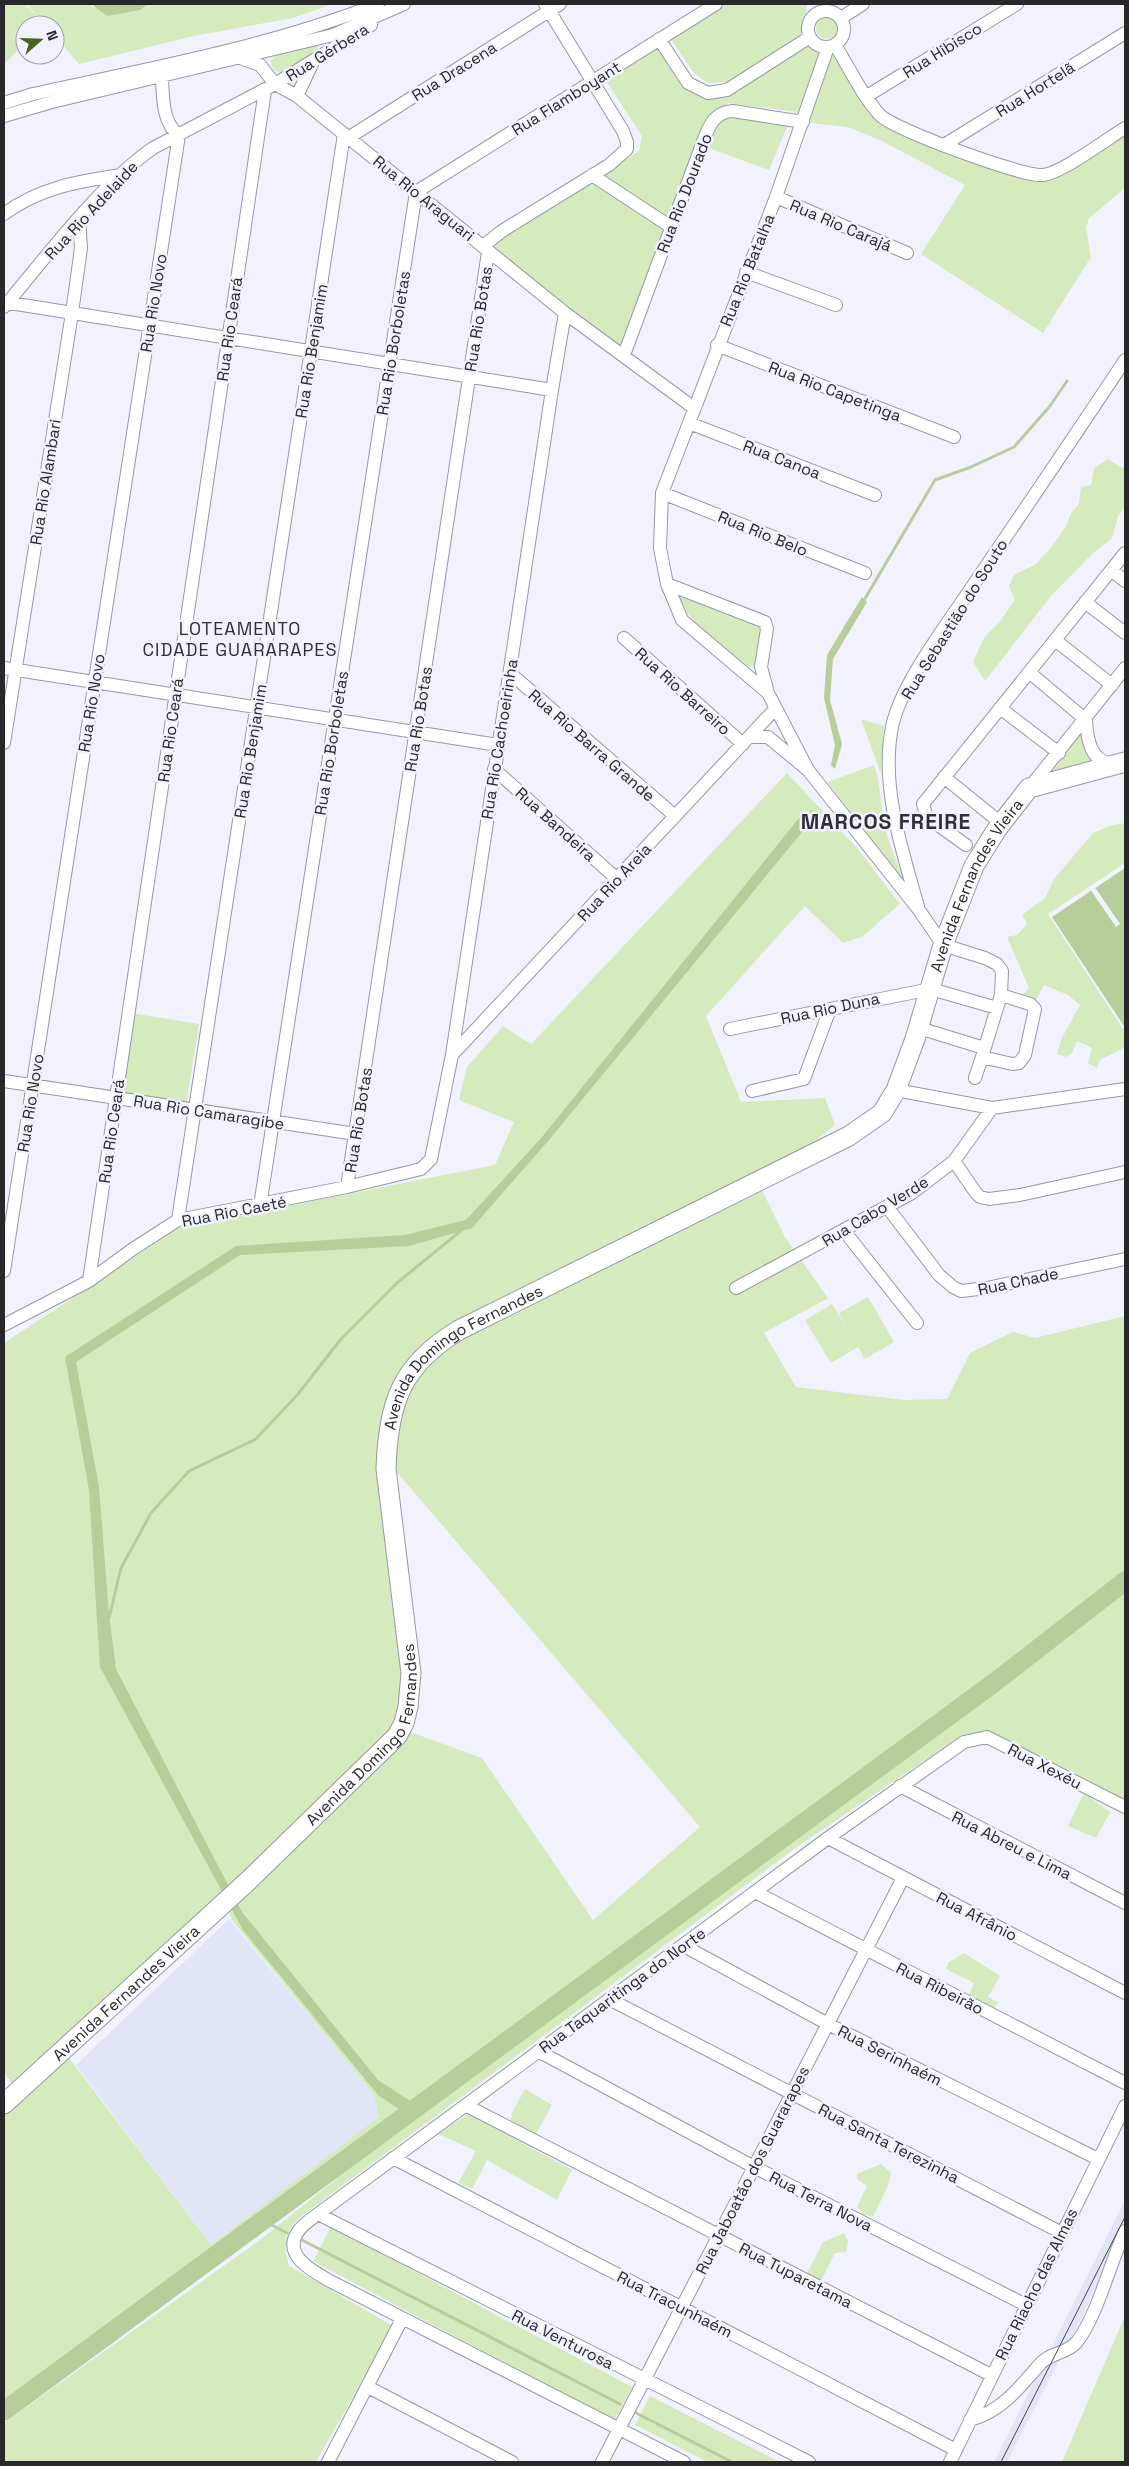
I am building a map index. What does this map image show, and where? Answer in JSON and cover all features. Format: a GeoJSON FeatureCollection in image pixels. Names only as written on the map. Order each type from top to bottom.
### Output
{"type":"FeatureCollection","features":[{"type":"Feature","properties":{"kind":"main road"},"geometry":{"type":"LineString","coordinates":[[1029,788],[1119,763]]}},
{"type":"Feature","properties":{"kind":"main road","name":"Avenida Fernandes Vieira"},"geometry":{"type":"LineString","coordinates":[[931,989],[943,945],[974,866],[1029,788]]}},
{"type":"Feature","properties":{"kind":"main road","name":"Avenida Domingo Fernandes"},"geometry":{"type":"LineString","coordinates":[[248,1881],[397,1736],[404,1723],[410,1692],[411,1673],[386,1469],[387,1434],[392,1410],[398,1393],[412,1370],[428,1352],[459,1330],[849,1136],[882,1113],[896,1090],[931,989]]}},
{"type":"Feature","properties":{"kind":"main road","name":"Avenida Fernandes Vieira"},"geometry":{"type":"LineString","coordinates":[[4,2104],[248,1881]]}},
{"type":"Feature","properties":{"kind":"street"},"geometry":{"type":"LineString","coordinates":[[4,103],[33,94],[272,39],[332,22],[378,4]]}},
{"type":"Feature","properties":{"kind":"street"},"geometry":{"type":"LineString","coordinates":[[4,116],[44,104],[333,35],[404,4]]}},
{"type":"Feature","properties":{"kind":"street","name":"Rua Gérbera"},"geometry":{"type":"LineString","coordinates":[[270,87],[404,4]]}},
{"type":"Feature","properties":{"kind":"street","name":"Rua Dracena"},"geometry":{"type":"LineString","coordinates":[[346,136],[547,7],[560,4]]}},
{"type":"Feature","properties":{"kind":"street","name":"Rua Flamboyant"},"geometry":{"type":"LineString","coordinates":[[416,192],[716,4]]}},
{"type":"Feature","properties":{"kind":"street"},"geometry":{"type":"LineString","coordinates":[[841,18],[864,4]]}},
{"type":"Feature","properties":{"kind":"street","name":"Rua Hibisco"},"geometry":{"type":"LineString","coordinates":[[867,96],[1017,4]]}},
{"type":"Feature","properties":{"kind":"street"},"geometry":{"type":"LineString","coordinates":[[485,249],[502,231],[624,153],[627,142],[623,131],[547,7]]}},
{"type":"Feature","properties":{"kind":"street"},"geometry":{"type":"LineString","coordinates":[[820,7],[841,18],[844,23],[843,36],[832,46],[818,45],[810,37],[808,28],[811,19],[820,7]]}},
{"type":"Feature","properties":{"kind":"street","name":"Rua Hortelã"},"geometry":{"type":"LineString","coordinates":[[944,146],[1125,33]]}},
{"type":"Feature","properties":{"kind":"street"},"geometry":{"type":"LineString","coordinates":[[659,40],[688,84],[708,93],[727,90],[810,37]]}},
{"type":"Feature","properties":{"kind":"street"},"geometry":{"type":"LineString","coordinates":[[832,46],[880,115],[890,122],[944,146],[1032,175],[1044,175],[1054,172],[1125,128]]}},
{"type":"Feature","properties":{"kind":"street","name":"Rua Rio Batalha"},"geometry":{"type":"LineString","coordinates":[[768,693],[682,620],[667,584],[660,542],[662,493],[832,46]]}},
{"type":"Feature","properties":{"kind":"street"},"geometry":{"type":"LineString","coordinates":[[242,58],[260,65],[270,87],[297,96],[313,62]]}},
{"type":"Feature","properties":{"kind":"street"},"geometry":{"type":"LineString","coordinates":[[162,77],[167,119],[170,128],[179,135]]}},
{"type":"Feature","properties":{"kind":"street","name":"Rua Rio Adelaide"},"geometry":{"type":"LineString","coordinates":[[5,304],[79,219],[135,160],[153,148],[270,87]]}},
{"type":"Feature","properties":{"kind":"street","name":"Rua Rio Ceará"},"geometry":{"type":"LineString","coordinates":[[89,1281],[228,338],[270,87]]}},
{"type":"Feature","properties":{"kind":"street","name":"Rua Rio Araguari"},"geometry":{"type":"LineString","coordinates":[[297,96],[565,313],[694,408]]}},
{"type":"Feature","properties":{"kind":"street","name":"Rua Rio Dourado"},"geometry":{"type":"LineString","coordinates":[[624,355],[707,129],[718,115],[733,110],[803,122]]}},
{"type":"Feature","properties":{"kind":"street","name":"Rua Rio Novo"},"geometry":{"type":"LineString","coordinates":[[4,1271],[179,135]]}},
{"type":"Feature","properties":{"kind":"street","name":"Rua Rio Benjamim"},"geometry":{"type":"LineString","coordinates":[[178,1220],[310,351],[346,136]]}},
{"type":"Feature","properties":{"kind":"street"},"geometry":{"type":"LineString","coordinates":[[4,214],[19,203],[43,192],[80,181],[121,175]]}},
{"type":"Feature","properties":{"kind":"street"},"geometry":{"type":"LineString","coordinates":[[592,175],[671,227]]}},
{"type":"Feature","properties":{"kind":"street","name":"Rua Rio Borboletas"},"geometry":{"type":"LineString","coordinates":[[260,1206],[416,192]]}},
{"type":"Feature","properties":{"kind":"street","name":"Rua Rio Carajá"},"geometry":{"type":"LineString","coordinates":[[776,197],[907,253]]}},
{"type":"Feature","properties":{"kind":"street","name":"Rua Rio Alambari"},"geometry":{"type":"LineString","coordinates":[[4,743],[10,668],[72,313],[81,248],[79,219]]}},
{"type":"Feature","properties":{"kind":"street","name":"Rua Rio Botas"},"geometry":{"type":"LineString","coordinates":[[348,1187],[469,376],[485,249]]}},
{"type":"Feature","properties":{"kind":"street"},"geometry":{"type":"LineString","coordinates":[[746,272],[836,305]]}},
{"type":"Feature","properties":{"kind":"street"},"geometry":{"type":"LineString","coordinates":[[5,304],[150,325],[552,390]]}},
{"type":"Feature","properties":{"kind":"street","name":"Rua Rio Cachoeirinha"},"geometry":{"type":"LineString","coordinates":[[428,1164],[431,1159],[452,1055],[494,769],[565,313]]}},
{"type":"Feature","properties":{"kind":"street","name":"Rua Rio Capetinga"},"geometry":{"type":"LineString","coordinates":[[717,345],[954,438]]}},
{"type":"Feature","properties":{"kind":"street","name":"Rua Sebastião do Souto"},"geometry":{"type":"LineString","coordinates":[[919,910],[898,831],[891,790],[889,758],[892,727],[898,707],[935,642],[1125,360]]}},
{"type":"Feature","properties":{"kind":"street","name":"Rua Canoa"},"geometry":{"type":"LineString","coordinates":[[689,423],[875,495]]}},
{"type":"Feature","properties":{"kind":"street","name":"Rua Rio Belo"},"geometry":{"type":"LineString","coordinates":[[662,493],[865,574]]}},
{"type":"Feature","properties":{"kind":"street"},"geometry":{"type":"LineString","coordinates":[[966,845],[927,817],[923,804],[1125,553]]}},
{"type":"Feature","properties":{"kind":"street"},"geometry":{"type":"LineString","coordinates":[[1111,570],[1125,581]]}},
{"type":"Feature","properties":{"kind":"street"},"geometry":{"type":"LineString","coordinates":[[667,584],[765,622],[767,629],[761,657],[768,693],[808,770]]}},
{"type":"Feature","properties":{"kind":"street"},"geometry":{"type":"LineString","coordinates":[[1085,602],[1125,633]]}},
{"type":"Feature","properties":{"kind":"street","name":"Rua Rio Barreiro"},"geometry":{"type":"LineString","coordinates":[[624,638],[746,741]]}},
{"type":"Feature","properties":{"kind":"street"},"geometry":{"type":"LineString","coordinates":[[1055,640],[1112,685]]}},
{"type":"Feature","properties":{"kind":"street"},"geometry":{"type":"LineString","coordinates":[[10,668],[498,745]]}},
{"type":"Feature","properties":{"kind":"street"},"geometry":{"type":"LineString","coordinates":[[1029,788],[1086,720],[1125,668]]}},
{"type":"Feature","properties":{"kind":"street"},"geometry":{"type":"LineString","coordinates":[[1029,672],[1086,720],[1090,747],[1100,759],[1119,763]]}},
{"type":"Feature","properties":{"kind":"street","name":"Rua Rio Barra Grande"},"geometry":{"type":"LineString","coordinates":[[510,674],[675,816]]}},
{"type":"Feature","properties":{"kind":"street","name":"Rua Rio Areia"},"geometry":{"type":"LineString","coordinates":[[452,1055],[776,708]]}},
{"type":"Feature","properties":{"kind":"street"},"geometry":{"type":"LineString","coordinates":[[1000,708],[1059,753]]}},
{"type":"Feature","properties":{"kind":"street"},"geometry":{"type":"LineString","coordinates":[[746,741],[768,737],[808,770],[919,910],[943,945],[997,964],[1002,971],[1001,995],[976,1078]]}},
{"type":"Feature","properties":{"kind":"street","name":"Rua Bandeira"},"geometry":{"type":"LineString","coordinates":[[494,769],[617,879]]}},
{"type":"Feature","properties":{"kind":"street"},"geometry":{"type":"LineString","coordinates":[[944,777],[1002,824]]}},
{"type":"Feature","properties":{"kind":"street"},"geometry":{"type":"LineString","coordinates":[[931,989],[997,1008]]}},
{"type":"Feature","properties":{"kind":"street","name":"Rua Rio Duna"},"geometry":{"type":"LineString","coordinates":[[730,1029],[931,989]]}},
{"type":"Feature","properties":{"kind":"street"},"geometry":{"type":"LineString","coordinates":[[919,1028],[1015,1064],[1023,1060],[1025,1055],[1036,1009],[1030,1004],[1001,995]]}},
{"type":"Feature","properties":{"kind":"street"},"geometry":{"type":"LineString","coordinates":[[752,1091],[804,1079],[830,1009]]}},
{"type":"Feature","properties":{"kind":"street","name":"Rua Rio Camaragibe"},"geometry":{"type":"LineString","coordinates":[[4,1081],[356,1134]]}},
{"type":"Feature","properties":{"kind":"street"},"geometry":{"type":"LineString","coordinates":[[896,1090],[992,1108],[1125,1089]]}},
{"type":"Feature","properties":{"kind":"street","name":"Rua Cabo Verde"},"geometry":{"type":"LineString","coordinates":[[736,1288],[845,1232],[912,1193],[954,1161],[992,1108]]}},
{"type":"Feature","properties":{"kind":"street"},"geometry":{"type":"LineString","coordinates":[[954,1161],[980,1197],[989,1199],[1020,1195],[1125,1172]]}},
{"type":"Feature","properties":{"kind":"street","name":"Rua Rio Caeté"},"geometry":{"type":"LineString","coordinates":[[4,1325],[89,1281],[133,1249],[178,1220],[260,1206],[348,1187],[422,1169],[428,1164]]}},
{"type":"Feature","properties":{"kind":"street","name":"Rua Chade"},"geometry":{"type":"LineString","coordinates":[[888,1208],[939,1275],[952,1287],[961,1290],[987,1288],[1125,1258]]}},
{"type":"Feature","properties":{"kind":"street"},"geometry":{"type":"LineString","coordinates":[[845,1232],[917,1323]]}},
{"type":"Feature","properties":{"kind":"street","name":"Rua Xexéu"},"geometry":{"type":"LineString","coordinates":[[964,1742],[987,1737],[1125,1807]]}},
{"type":"Feature","properties":{"kind":"street","name":"Rua Taquaritinga do Norte"},"geometry":{"type":"LineString","coordinates":[[402,2319],[303,2265],[298,2259],[295,2249],[298,2232],[318,2214],[467,2106],[538,2051],[684,1946],[828,1838],[964,1742]]}},
{"type":"Feature","properties":{"kind":"street","name":"Rua Abreu e Lima"},"geometry":{"type":"LineString","coordinates":[[900,1786],[1125,1903]]}},
{"type":"Feature","properties":{"kind":"street","name":"Rua Afrânio"},"geometry":{"type":"LineString","coordinates":[[828,1838],[1125,1993]]}},
{"type":"Feature","properties":{"kind":"street","name":"Rua Jaboatão dos Guararapes"},"geometry":{"type":"LineString","coordinates":[[602,2462],[903,1878]]}},
{"type":"Feature","properties":{"kind":"street","name":"Rua Ribeirão"},"geometry":{"type":"LineString","coordinates":[[755,1892],[1125,2083]]}},
{"type":"Feature","properties":{"kind":"street","name":"Rua Serinhaém"},"geometry":{"type":"LineString","coordinates":[[684,1946],[828,2024],[1098,2159]]}},
{"type":"Feature","properties":{"kind":"street","name":"Rua Santa Terezinha"},"geometry":{"type":"LineString","coordinates":[[609,1999],[1062,2233]]}},
{"type":"Feature","properties":{"kind":"street","name":"Rua Terra Nova"},"geometry":{"type":"LineString","coordinates":[[538,2051],[754,2167],[1026,2305]]}},
{"type":"Feature","properties":{"kind":"street","name":"Rua Tuparetama"},"geometry":{"type":"LineString","coordinates":[[467,2106],[991,2375]]}},
{"type":"Feature","properties":{"kind":"street","name":"Rua Riacho das Almas"},"geometry":{"type":"LineString","coordinates":[[950,2462],[991,2375],[1125,2106]]}},
{"type":"Feature","properties":{"kind":"street","name":"Rua Tracunhaém"},"geometry":{"type":"LineString","coordinates":[[393,2158],[956,2450]]}},
{"type":"Feature","properties":{"kind":"street","name":"Rua Venturosa"},"geometry":{"type":"LineString","coordinates":[[318,2214],[809,2462]]}},
{"type":"Feature","properties":{"kind":"street"},"geometry":{"type":"LineString","coordinates":[[970,2420],[989,2414],[1004,2404],[1042,2361],[1066,2351],[1077,2341],[1091,2315],[1125,2231]]}},
{"type":"Feature","properties":{"kind":"street"},"geometry":{"type":"LineString","coordinates":[[331,2461],[402,2319],[684,2462]]}},
{"type":"Feature","properties":{"kind":"street"},"geometry":{"type":"LineString","coordinates":[[368,2387],[512,2462]]}},
{"type":"Feature","properties":{"kind":"shaded area"},"geometry":{"type":"Polygon","coordinates":[[[4,4],[25,4],[35,15],[15,15],[15,54],[4,64],[4,4]]]}},
{"type":"Feature","properties":{"kind":"shaded area"},"geometry":{"type":"Polygon","coordinates":[[[27,4],[91,4],[92,7],[140,10],[148,4],[332,4],[293,18],[194,36],[79,64],[65,48],[65,15],[36,15],[27,4]]]}},
{"type":"Feature","properties":{"kind":"shaded area"},"geometry":{"type":"Polygon","coordinates":[[[91,4],[148,4],[140,10],[107,16],[91,4]]]}},
{"type":"Feature","properties":{"kind":"shaded area"},"geometry":{"type":"Polygon","coordinates":[[[727,4],[807,4],[803,33],[728,82],[708,83],[694,73],[670,38],[727,4]]]}},
{"type":"Feature","properties":{"kind":"shaded area"},"geometry":{"type":"Polygon","coordinates":[[[827,17],[837,24],[838,28],[831,38],[827,39],[817,32],[816,28],[823,18],[827,17]]]}},
{"type":"Feature","properties":{"kind":"shaded area"},"geometry":{"type":"Polygon","coordinates":[[[658,44],[702,96],[803,45],[811,45],[819,50],[819,55],[798,112],[728,103],[715,114],[790,120],[769,170],[701,145],[669,223],[599,175],[639,151],[642,136],[605,79],[658,44]]]}},
{"type":"Feature","properties":{"kind":"shaded area"},"geometry":{"type":"Polygon","coordinates":[[[317,45],[319,51],[284,73],[276,71],[272,67],[271,61],[277,54],[317,45]]]}},
{"type":"Feature","properties":{"kind":"shaded area"},"geometry":{"type":"Polygon","coordinates":[[[828,47],[890,122],[1044,175],[1125,128],[1125,188],[1089,218],[1086,228],[1091,257],[1043,333],[921,254],[965,185],[882,141],[848,127],[803,122],[828,47]]]}},
{"type":"Feature","properties":{"kind":"shaded area"},"geometry":{"type":"Polygon","coordinates":[[[592,175],[671,227],[624,355],[483,246],[592,175]]]}},
{"type":"Feature","properties":{"kind":"shaded area"},"geometry":{"type":"Polygon","coordinates":[[[1108,459],[1122,468],[1125,466],[1125,507],[1118,516],[1112,538],[1092,554],[1051,596],[985,681],[973,662],[984,638],[1001,620],[1015,600],[1009,586],[1014,575],[1036,564],[1052,546],[1066,526],[1071,513],[1079,504],[1081,487],[1091,485],[1094,468],[1108,459]]]}},
{"type":"Feature","properties":{"kind":"shaded area"},"geometry":{"type":"Polygon","coordinates":[[[682,597],[764,626],[755,665],[751,667],[743,663],[710,637],[689,616],[679,598],[682,597]]]}},
{"type":"Feature","properties":{"kind":"shaded area"},"geometry":{"type":"Polygon","coordinates":[[[862,597],[867,602],[833,659],[830,700],[842,744],[835,769],[831,765],[835,745],[824,698],[827,655],[862,597]]]}},
{"type":"Feature","properties":{"kind":"shaded area"},"geometry":{"type":"Polygon","coordinates":[[[861,719],[884,726],[881,774],[861,719]]]}},
{"type":"Feature","properties":{"kind":"shaded area"},"geometry":{"type":"Polygon","coordinates":[[[1084,727],[1095,762],[1046,775],[1084,727]]]}},
{"type":"Feature","properties":{"kind":"shaded area"},"geometry":{"type":"Polygon","coordinates":[[[874,765],[879,784],[885,826],[895,857],[912,896],[828,782],[874,765]]]}},
{"type":"Feature","properties":{"kind":"shaded area"},"geometry":{"type":"Polygon","coordinates":[[[787,773],[857,848],[900,904],[863,936],[843,943],[805,906],[706,1016],[741,1102],[825,1098],[835,1125],[775,1173],[758,1182],[785,1237],[828,1298],[764,1333],[796,1387],[904,1400],[947,1399],[970,1353],[1013,1332],[1035,1338],[1125,1316],[1125,1803],[979,1732],[962,1735],[797,1847],[299,2218],[287,2235],[286,2253],[289,2266],[393,2326],[316,2462],[4,2462],[4,2423],[260,2240],[420,2112],[783,1843],[737,1872],[4,2411],[4,2104],[18,2091],[4,2073],[4,1343],[181,1227],[495,1165],[514,1122],[459,1100],[467,1067],[503,1026],[531,1044],[787,773]],[[396,1471],[411,1673],[402,1729],[482,1758],[593,1920],[700,1827],[396,1471]],[[227,1901],[63,2050],[211,2245],[379,2117],[374,2095],[231,1919],[227,1901]]]}},
{"type":"Feature","properties":{"kind":"shaded area"},"geometry":{"type":"Polygon","coordinates":[[[803,813],[812,820],[549,1140],[472,1228],[409,1246],[240,1255],[76,1362],[99,1487],[109,1615],[116,1669],[242,1912],[378,2080],[418,2106],[408,2115],[378,2095],[243,1930],[100,1667],[89,1490],[65,1357],[236,1246],[405,1235],[466,1220],[542,1137],[803,813]]]}},
{"type":"Feature","properties":{"kind":"shaded area"},"geometry":{"type":"Polygon","coordinates":[[[1125,823],[1125,863],[1048,914],[1123,1029],[1125,1028],[1125,1047],[1100,1060],[1097,1068],[1088,1063],[1092,1048],[1077,1041],[1072,1053],[1066,1057],[1057,1054],[1062,1038],[1080,1005],[1068,995],[1044,985],[1035,1002],[1021,997],[1029,988],[1007,937],[1017,935],[1027,924],[1022,915],[1045,898],[1054,879],[1093,833],[1109,826],[1125,823]]]}},
{"type":"Feature","properties":{"kind":"shaded area"},"geometry":{"type":"Polygon","coordinates":[[[1125,868],[1125,1025],[1124,1026],[1052,917],[1125,868]]]}},
{"type":"Feature","properties":{"kind":"shaded area"},"geometry":{"type":"Polygon","coordinates":[[[131,1013],[199,1024],[186,1106],[118,1095],[131,1013]]]}},
{"type":"Feature","properties":{"kind":"shaded area"},"geometry":{"type":"Polygon","coordinates":[[[868,1297],[894,1342],[865,1359],[858,1347],[831,1363],[805,1320],[832,1304],[846,1327],[839,1313],[868,1297]]]}},
{"type":"Feature","properties":{"kind":"shaded area"},"geometry":{"type":"Polygon","coordinates":[[[1084,1793],[1110,1812],[1096,1838],[1068,1826],[1084,1793]]]}},
{"type":"Feature","properties":{"kind":"shaded area"},"geometry":{"type":"Polygon","coordinates":[[[229,1919],[374,2095],[379,2118],[211,2245],[76,2065],[229,1919]]]}},
{"type":"Feature","properties":{"kind":"shaded area"},"geometry":{"type":"Polygon","coordinates":[[[964,1953],[1000,1976],[988,1997],[998,2002],[992,2012],[967,1999],[974,1983],[946,1969],[949,1962],[964,1953]]]}},
{"type":"Feature","properties":{"kind":"shaded area"},"geometry":{"type":"Polygon","coordinates":[[[525,2089],[552,2105],[535,2136],[510,2121],[513,2111],[525,2089]]]}},
{"type":"Feature","properties":{"kind":"shaded area"},"geometry":{"type":"Polygon","coordinates":[[[468,2114],[572,2170],[557,2200],[487,2160],[472,2189],[458,2183],[476,2151],[438,2134],[468,2114]]]}},
{"type":"Feature","properties":{"kind":"shaded area"},"geometry":{"type":"Polygon","coordinates":[[[881,2164],[891,2173],[887,2188],[873,2217],[863,2214],[857,2207],[867,2186],[857,2179],[857,2174],[881,2164]]]}},
{"type":"Feature","properties":{"kind":"shaded area"},"geometry":{"type":"Polygon","coordinates":[[[1125,2200],[1125,2226],[1081,2318],[1007,2462],[994,2462],[1125,2200]]]}},
{"type":"Feature","properties":{"kind":"shaded area"},"geometry":{"type":"Polygon","coordinates":[[[331,2227],[632,2387],[614,2421],[313,2261],[331,2227]]]}},
{"type":"Feature","properties":{"kind":"shaded area"},"geometry":{"type":"Polygon","coordinates":[[[844,2233],[848,2241],[846,2252],[835,2253],[821,2281],[805,2277],[823,2242],[844,2233]]]}},
{"type":"Feature","properties":{"kind":"shaded area"},"geometry":{"type":"Polygon","coordinates":[[[1125,2316],[1125,2462],[1062,2462],[1125,2316]]]}},
{"type":"Feature","properties":{"kind":"shaded area"},"geometry":{"type":"Polygon","coordinates":[[[650,2396],[780,2462],[708,2462],[635,2425],[650,2396]]]}},
{"type":"Feature","properties":{"kind":"pier"},"geometry":{"type":"Polygon","coordinates":[[[1094,886],[1120,924],[1116,927],[1090,889],[1094,886]]]}},
{"type":"Feature","properties":{"kind":"waterway"},"geometry":{"type":"LineString","coordinates":[[863,602],[935,480],[971,467],[1014,447],[1050,406],[1067,381]]}},
{"type":"Feature","properties":{"kind":"waterway"},"geometry":{"type":"LineString","coordinates":[[806,819],[812,812]]}},
{"type":"Feature","properties":{"kind":"waterway"},"geometry":{"type":"LineString","coordinates":[[109,1618],[121,1568],[151,1513],[189,1471],[256,1439],[298,1394],[341,1339],[397,1283],[463,1229]]}},
{"type":"Feature","properties":{"kind":"waterway"},"geometry":{"type":"LineString","coordinates":[[4,2411],[995,1682],[1125,1581]]}},
{"type":"Feature","properties":{"kind":"waterway"},"geometry":{"type":"LineString","coordinates":[[264,2221],[287,2233]]}},
{"type":"Feature","properties":{"kind":"waterway"},"geometry":{"type":"LineString","coordinates":[[300,2239],[620,2404]]}},
{"type":"Feature","properties":{"kind":"waterway"},"geometry":{"type":"LineString","coordinates":[[632,2411],[732,2462]]}},
{"type":"Feature","properties":{"kind":"tram line"},"geometry":{"type":"LineString","coordinates":[[1001,2462],[1125,2217]]}},
{"type":"Feature","properties":{"kind":"district","name":"LOTEAMENTO CIDADE GUARARAPES"},"geometry":{"type":"Point","coordinates":[240,639]}},
{"type":"Feature","properties":{"kind":"district","name":"MARCOS FREIRE"},"geometry":{"type":"Point","coordinates":[886,822]}}]}
